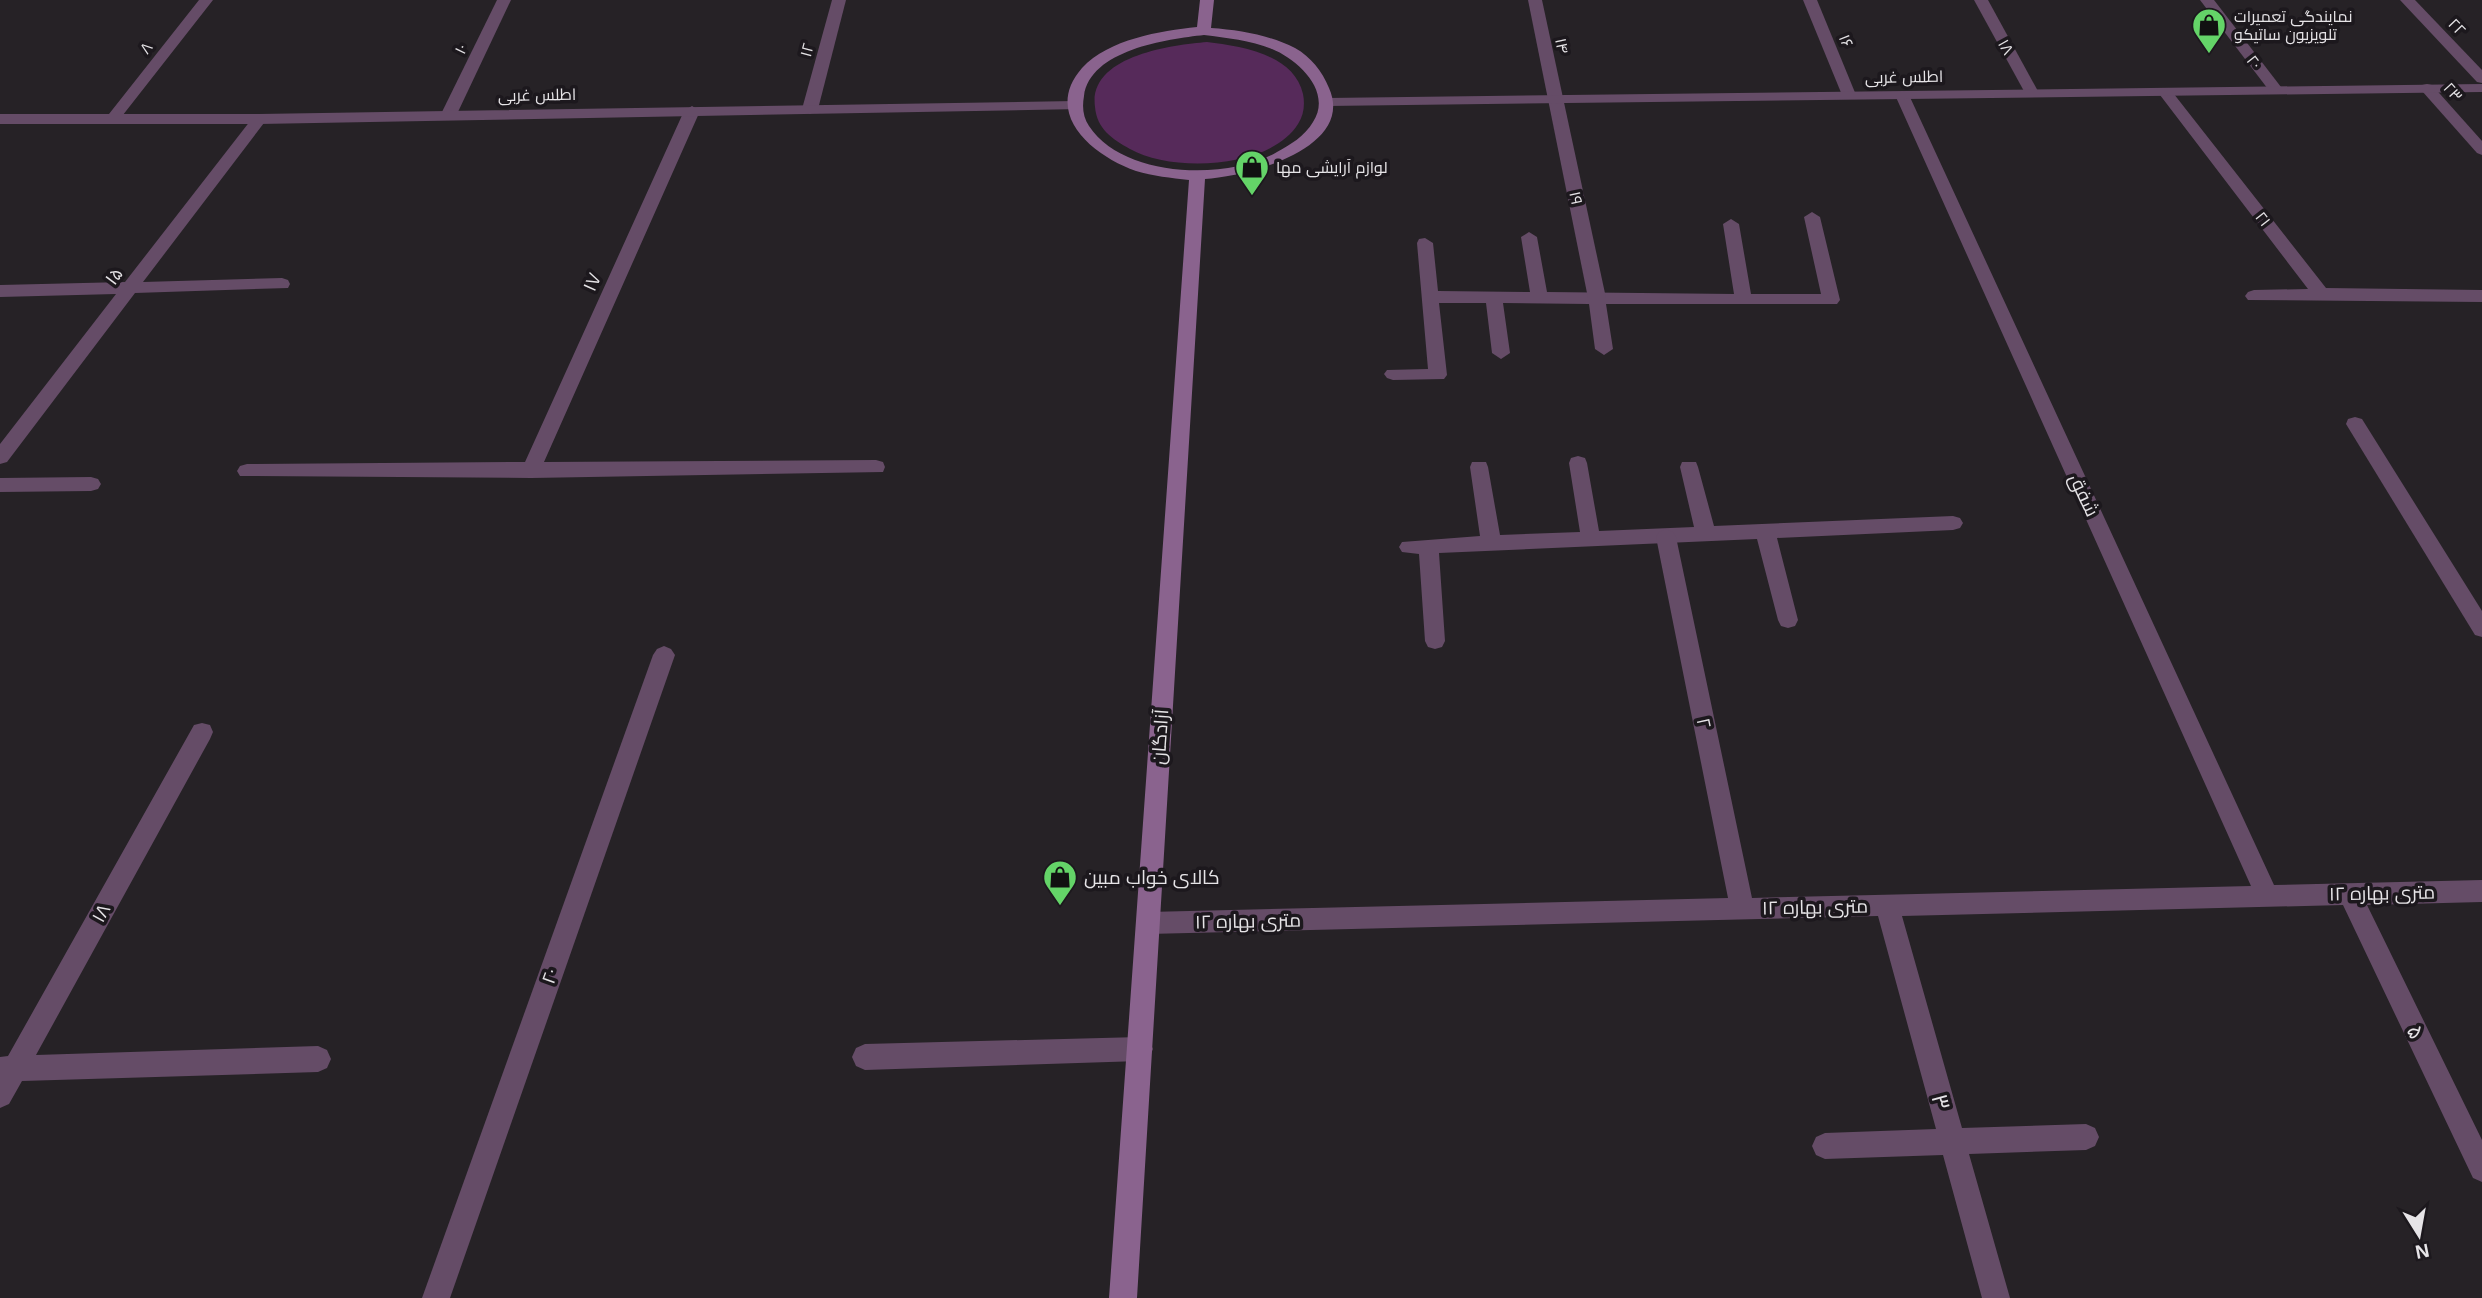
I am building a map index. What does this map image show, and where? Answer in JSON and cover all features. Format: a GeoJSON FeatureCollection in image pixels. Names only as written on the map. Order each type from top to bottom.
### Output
{"type":"FeatureCollection","features":[{"type":"Feature","properties":{"kind":"main road"},"geometry":{"type":"LineString","coordinates":[[1204,31],[1207,0]]}},
{"type":"Feature","properties":{"kind":"main road"},"geometry":{"type":"LineString","coordinates":[[1204,31],[1242,34],[1285,49],[1303,60],[1320,79],[1327,102],[1321,124],[1302,145],[1273,161],[1237,172],[1197,175],[1159,171],[1125,162],[1099,146],[1081,127],[1075,106],[1079,86],[1092,68],[1113,52],[1171,33],[1204,31]]}},
{"type":"Feature","properties":{"kind":"main road","name":"آزادگان"},"geometry":{"type":"LineString","coordinates":[[1123,1298],[1197,175]]}},
{"type":"Feature","properties":{"kind":"street","name":"۸"},"geometry":{"type":"LineString","coordinates":[[114,117],[206,0]]}},
{"type":"Feature","properties":{"kind":"street","name":"۱۰"},"geometry":{"type":"LineString","coordinates":[[449,114],[504,0]]}},
{"type":"Feature","properties":{"kind":"street","name":"۱۲"},"geometry":{"type":"LineString","coordinates":[[810,109],[839,0]]}},
{"type":"Feature","properties":{"kind":"street","name":"۱۴"},"geometry":{"type":"LineString","coordinates":[[1535,0],[1556,99]]}},
{"type":"Feature","properties":{"kind":"street","name":"۱۶"},"geometry":{"type":"LineString","coordinates":[[1810,0],[1849,95]]}},
{"type":"Feature","properties":{"kind":"street","name":"۱۸"},"geometry":{"type":"LineString","coordinates":[[1981,0],[2032,93]]}},
{"type":"Feature","properties":{"kind":"street","name":"۲۰"},"geometry":{"type":"LineString","coordinates":[[2207,0],[2276,90]]}},
{"type":"Feature","properties":{"kind":"street","name":"۲۲"},"geometry":{"type":"LineString","coordinates":[[2407,0],[2482,79]]}},
{"type":"Feature","properties":{"kind":"street","name":"۲۳"},"geometry":{"type":"LineString","coordinates":[[2427,88],[2482,150]]}},
{"type":"Feature","properties":{"kind":"street","name":"اطلس غربی"},"geometry":{"type":"LineString","coordinates":[[1327,102],[2482,88]]}},
{"type":"Feature","properties":{"kind":"street","name":"۲۱"},"geometry":{"type":"LineString","coordinates":[[2165,92],[2321,294]]}},
{"type":"Feature","properties":{"kind":"street","name":"شفق"},"geometry":{"type":"LineString","coordinates":[[1902,95],[2267,896]]}},
{"type":"Feature","properties":{"kind":"street","name":"۱۹"},"geometry":{"type":"LineString","coordinates":[[1556,99],[1597,298],[1604,349]]}},
{"type":"Feature","properties":{"kind":"street","name":"اطلس غربی"},"geometry":{"type":"LineString","coordinates":[[0,118],[259,119],[1075,106]]}},
{"type":"Feature","properties":{"kind":"street","name":"۱۷"},"geometry":{"type":"LineString","coordinates":[[531,471],[692,111]]}},
{"type":"Feature","properties":{"kind":"street","name":"۱۵"},"geometry":{"type":"LineString","coordinates":[[0,457],[259,119]]}},
{"type":"Feature","properties":{"kind":"street"},"geometry":{"type":"LineString","coordinates":[[1432,297],[1831,300],[1812,217]]}},
{"type":"Feature","properties":{"kind":"street"},"geometry":{"type":"LineString","coordinates":[[1731,224],[1743,299]]}},
{"type":"Feature","properties":{"kind":"street"},"geometry":{"type":"LineString","coordinates":[[1529,237],[1540,298]]}},
{"type":"Feature","properties":{"kind":"street"},"geometry":{"type":"LineString","coordinates":[[1394,374],[1438,374],[1425,243]]}},
{"type":"Feature","properties":{"kind":"street"},"geometry":{"type":"LineString","coordinates":[[0,291],[282,284]]}},
{"type":"Feature","properties":{"kind":"street"},"geometry":{"type":"LineString","coordinates":[[2254,296],[2482,296]]}},
{"type":"Feature","properties":{"kind":"street"},"geometry":{"type":"LineString","coordinates":[[1494,297],[1500,353]]}},
{"type":"Feature","properties":{"kind":"street"},"geometry":{"type":"LineString","coordinates":[[2355,424],[2482,629]]}},
{"type":"Feature","properties":{"kind":"street"},"geometry":{"type":"LineString","coordinates":[[1578,463],[1591,539]]}},
{"type":"Feature","properties":{"kind":"street"},"geometry":{"type":"LineString","coordinates":[[247,471],[876,467]]}},
{"type":"Feature","properties":{"kind":"street"},"geometry":{"type":"LineString","coordinates":[[1479,467],[1491,543]]}},
{"type":"Feature","properties":{"kind":"street"},"geometry":{"type":"LineString","coordinates":[[1689,467],[1706,534]]}},
{"type":"Feature","properties":{"kind":"street"},"geometry":{"type":"LineString","coordinates":[[0,485],[91,484]]}},
{"type":"Feature","properties":{"kind":"street"},"geometry":{"type":"LineString","coordinates":[[1435,641],[1419,546],[1954,523]]}},
{"type":"Feature","properties":{"kind":"street"},"geometry":{"type":"LineString","coordinates":[[1765,532],[1788,620]]}},
{"type":"Feature","properties":{"kind":"street","name":"۲"},"geometry":{"type":"LineString","coordinates":[[1666,537],[1742,909]]}},
{"type":"Feature","properties":{"kind":"street","name":"۲۰"},"geometry":{"type":"LineString","coordinates":[[436,1298],[664,655]]}},
{"type":"Feature","properties":{"kind":"street","name":"۱۸"},"geometry":{"type":"LineString","coordinates":[[0,1095],[7,1069],[202,732]]}},
{"type":"Feature","properties":{"kind":"street","name":"۱۲ متری بهاره"},"geometry":{"type":"LineString","coordinates":[[1148,923],[2482,891]]}},
{"type":"Feature","properties":{"kind":"street","name":"۵"},"geometry":{"type":"LineString","coordinates":[[2350,894],[2482,1169]]}},
{"type":"Feature","properties":{"kind":"street","name":"۳"},"geometry":{"type":"LineString","coordinates":[[1887,906],[1996,1298]]}},
{"type":"Feature","properties":{"kind":"street"},"geometry":{"type":"LineString","coordinates":[[865,1058],[1140,1049]]}},
{"type":"Feature","properties":{"kind":"street"},"geometry":{"type":"LineString","coordinates":[[7,1069],[318,1059]]}},
{"type":"Feature","properties":{"kind":"street"},"geometry":{"type":"LineString","coordinates":[[1825,1146],[2086,1137]]}},
{"type":"Feature","properties":{"kind":"shaded area"},"geometry":{"type":"Polygon","coordinates":[[[1207,42],[1235,46],[1264,55],[1277,61],[1298,80],[1304,98],[1303,113],[1298,124],[1284,139],[1266,150],[1244,158],[1194,164],[1148,157],[1123,145],[1106,132],[1096,115],[1095,107],[1096,90],[1104,76],[1135,56],[1173,46],[1207,42]]]}},
{"type":"Feature","properties":{"kind":"place","name":"نمایندگی تعمیرات تلویزیون ساتیکو"},"geometry":{"type":"Point","coordinates":[2209,55]}},
{"type":"Feature","properties":{"kind":"place","name":"لوازم آرایشی مها"},"geometry":{"type":"Point","coordinates":[1252,197]}},
{"type":"Feature","properties":{"kind":"place","name":"کالای خواب مبین"},"geometry":{"type":"Point","coordinates":[1060,907]}}]}
